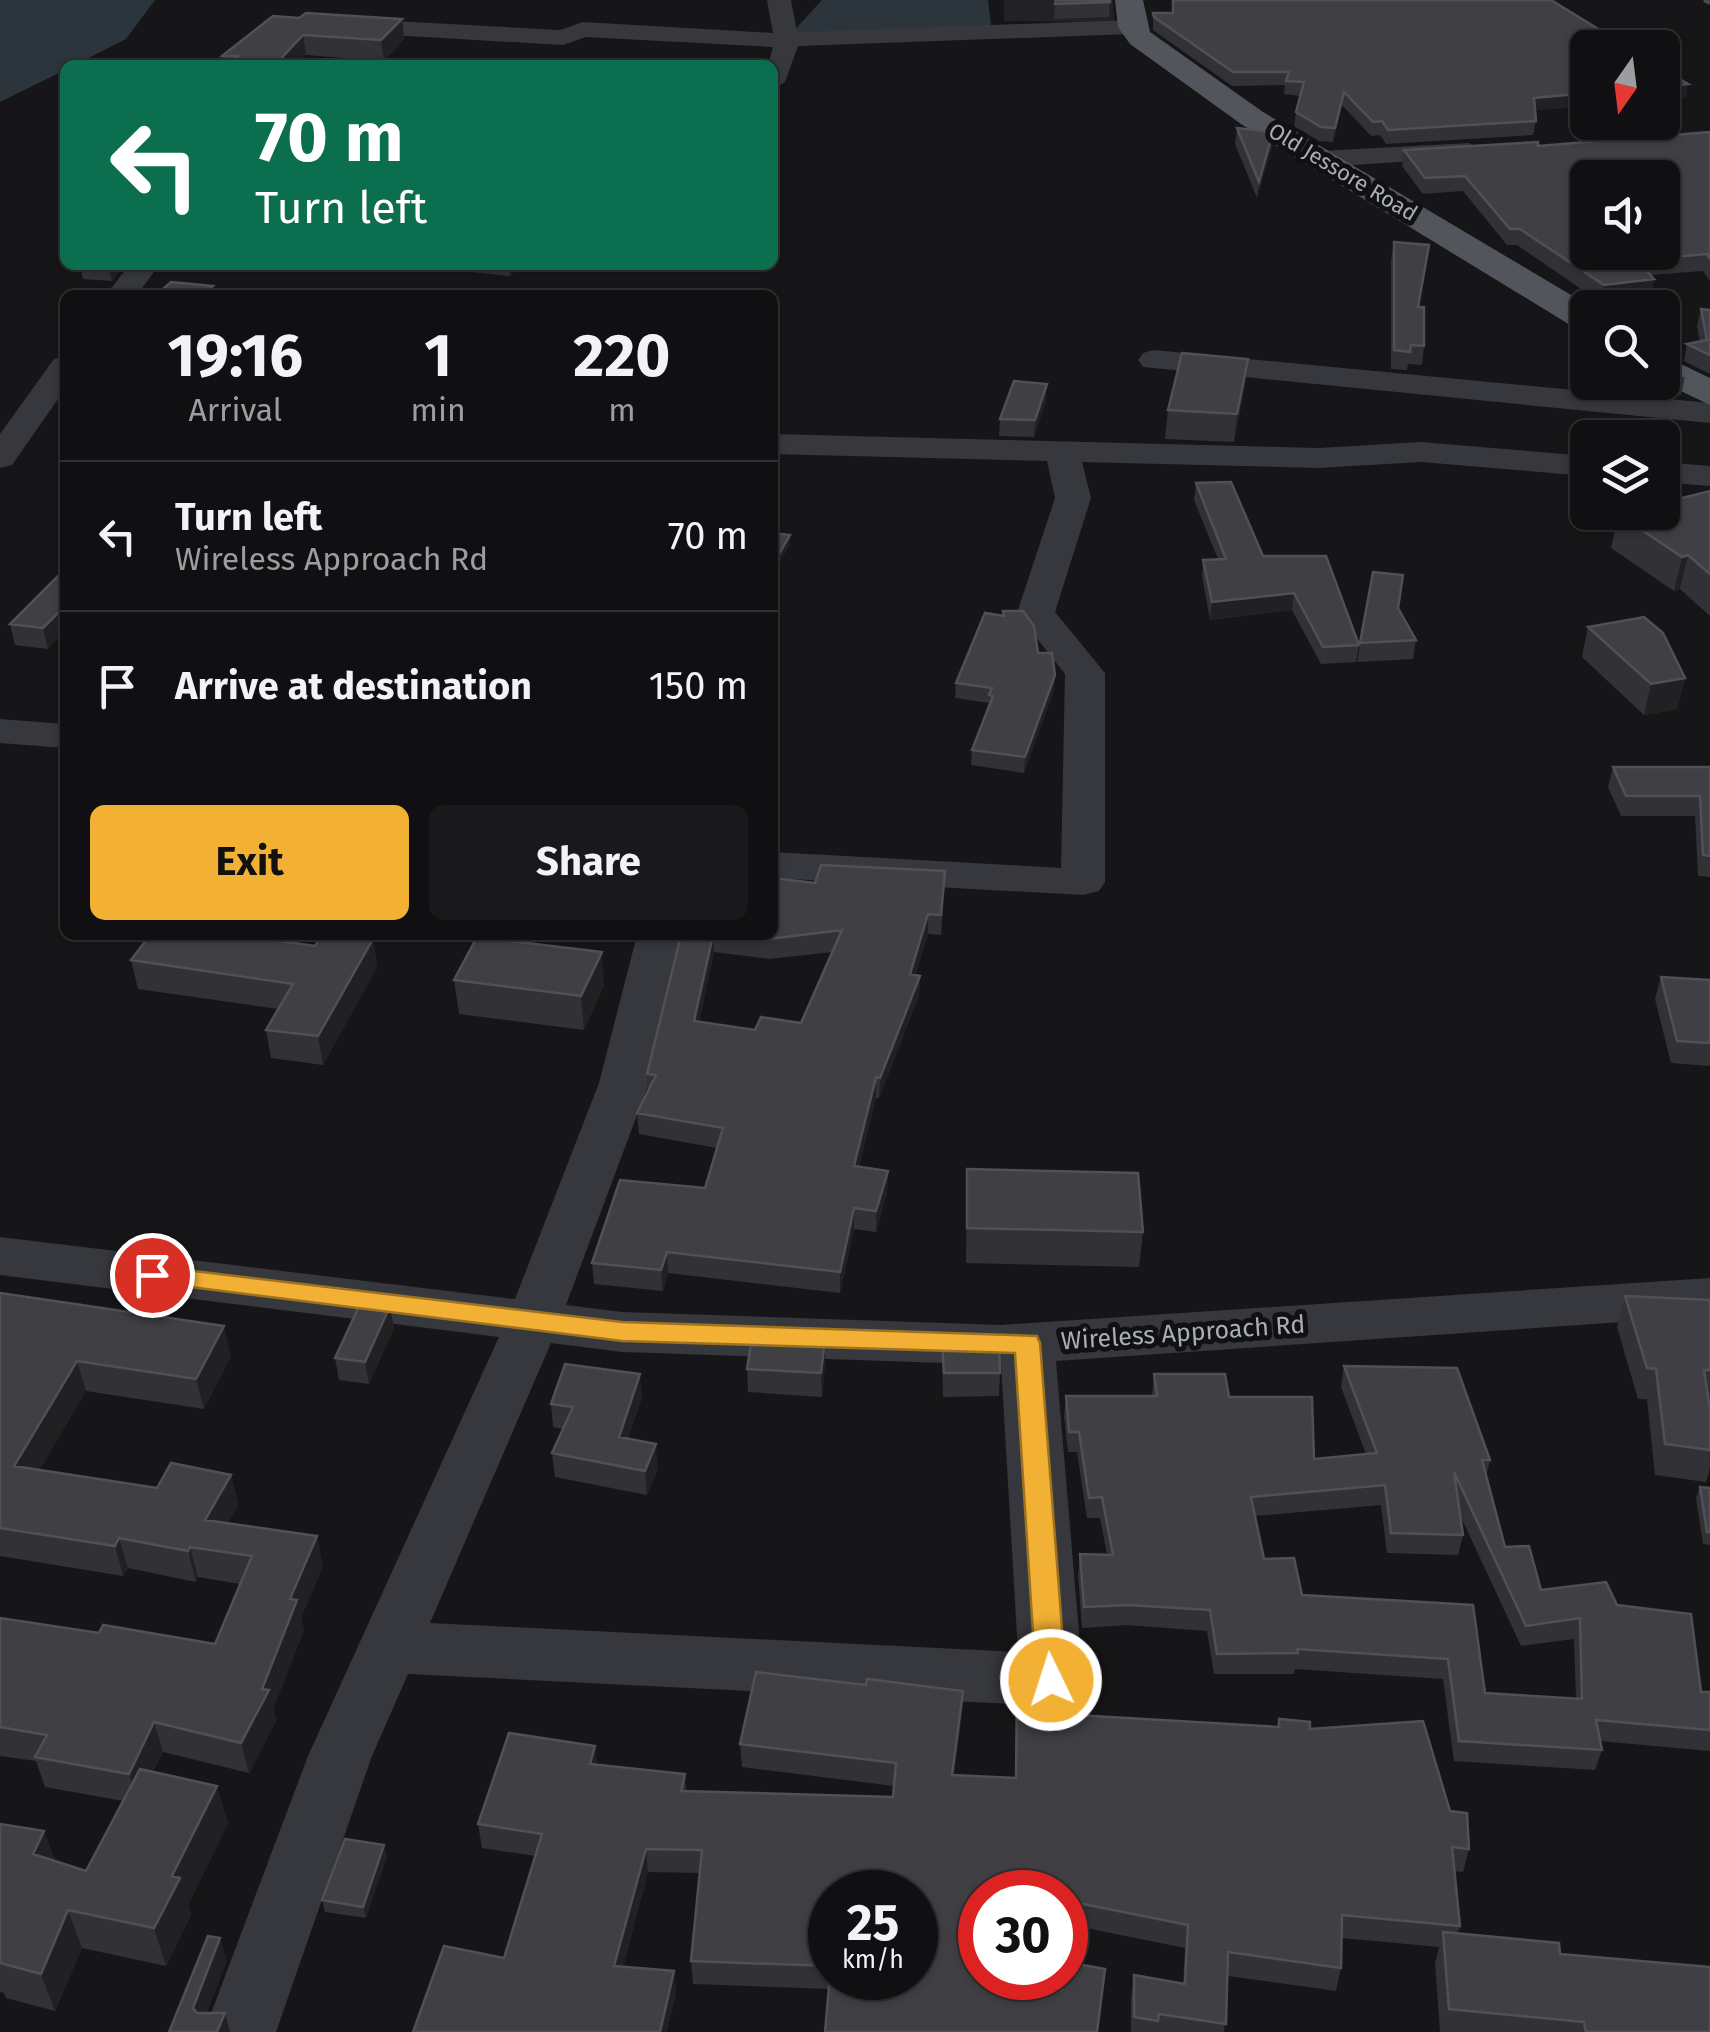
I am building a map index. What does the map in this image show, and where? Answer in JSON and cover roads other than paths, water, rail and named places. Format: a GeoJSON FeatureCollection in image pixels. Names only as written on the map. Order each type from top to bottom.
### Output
{"type":"FeatureCollection","features":[{"type":"Feature","properties":{"kind":"main road","name":"Old Jessore Road"},"geometry":{"type":"LineString","coordinates":[[1130,14],[1140,38],[1252,118],[1570,309]]}},
{"type":"Feature","properties":{"kind":"main road"},"geometry":{"type":"LineString","coordinates":[[1680,376],[1710,394]]}},
{"type":"Feature","properties":{"kind":"street"},"geometry":{"type":"LineString","coordinates":[[778,73],[786,60],[787,40],[780,0]]}},
{"type":"Feature","properties":{"kind":"street"},"geometry":{"type":"LineString","coordinates":[[312,24],[563,38],[583,29],[787,40],[1130,14]]}},
{"type":"Feature","properties":{"kind":"street"},"geometry":{"type":"LineString","coordinates":[[1322,159],[1499,149]]}},
{"type":"Feature","properties":{"kind":"street"},"geometry":{"type":"LineString","coordinates":[[125,290],[140,270]]}},
{"type":"Feature","properties":{"kind":"street"},"geometry":{"type":"LineString","coordinates":[[1154,360],[1710,413]]}},
{"type":"Feature","properties":{"kind":"street"},"geometry":{"type":"LineString","coordinates":[[0,458],[54,394]]}},
{"type":"Feature","properties":{"kind":"street"},"geometry":{"type":"LineString","coordinates":[[778,444],[1318,458],[1421,452],[1570,464]]}},
{"type":"Feature","properties":{"kind":"street"},"geometry":{"type":"LineString","coordinates":[[778,865],[1083,882],[1084,673],[1036,613],[1073,498],[1062,452]]}},
{"type":"Feature","properties":{"kind":"street"},"geometry":{"type":"LineString","coordinates":[[1680,474],[1710,476]]}},
{"type":"Feature","properties":{"kind":"street"},"geometry":{"type":"LineString","coordinates":[[0,730],[60,736]]}},
{"type":"Feature","properties":{"kind":"street"},"geometry":{"type":"LineString","coordinates":[[240,2032],[340,1756],[532,1322],[624,1082],[659,940]]}},
{"type":"Feature","properties":{"kind":"street","name":"Wireless Approach Rd"},"geometry":{"type":"LineString","coordinates":[[0,1256],[622,1332],[1027,1343],[1710,1296]]}},
{"type":"Feature","properties":{"kind":"street"},"geometry":{"type":"LineString","coordinates":[[388,1646],[1051,1680],[1027,1343]]}},
{"type":"Feature","properties":{"kind":"railway"},"geometry":{"type":"LineString","coordinates":[[1704,0],[1710,3]]}}]}
